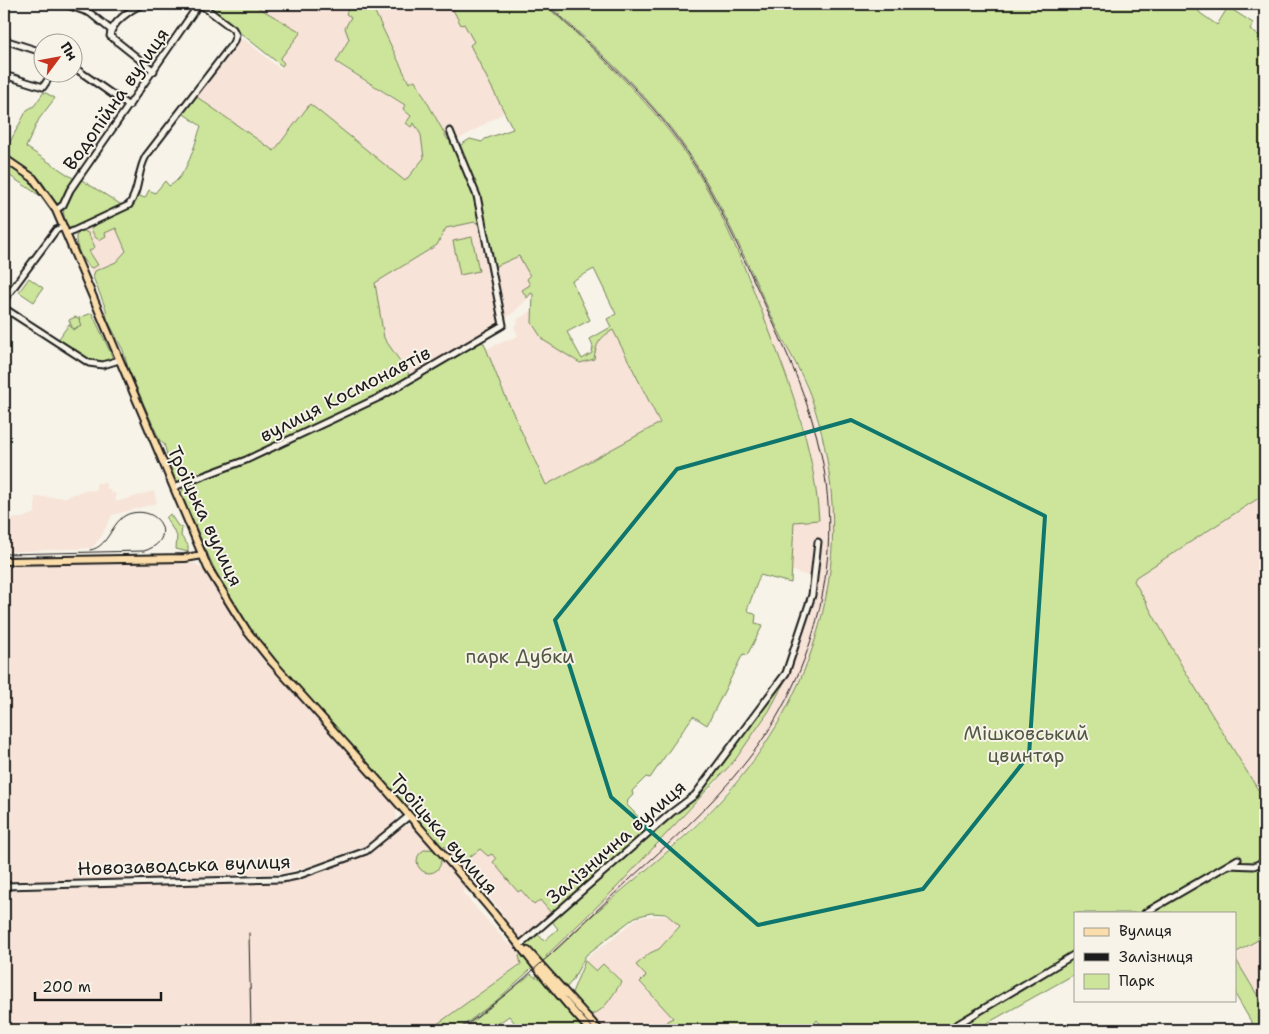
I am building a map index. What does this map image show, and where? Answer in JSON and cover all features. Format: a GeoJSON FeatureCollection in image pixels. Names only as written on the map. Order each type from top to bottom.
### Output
{"type":"FeatureCollection","features":[{"type":"Feature","properties":{"kind":"main road","name":"Троїцька вулиця"},"geometry":{"type":"LineString","coordinates":[[4,158],[33,178],[56,210],[214,579],[257,645],[520,943]]}},
{"type":"Feature","properties":{"kind":"main road"},"geometry":{"type":"LineString","coordinates":[[4,561],[185,558],[203,555]]}},
{"type":"Feature","properties":{"kind":"main road"},"geometry":{"type":"LineString","coordinates":[[520,943],[533,965],[590,1030]]}},
{"type":"Feature","properties":{"kind":"main road"},"geometry":{"type":"LineString","coordinates":[[520,943],[599,1030]]}},
{"type":"Feature","properties":{"kind":"street"},"geometry":{"type":"LineString","coordinates":[[65,4],[90,12],[111,30]]}},
{"type":"Feature","properties":{"kind":"street"},"geometry":{"type":"LineString","coordinates":[[142,4],[129,11],[111,30],[111,39],[154,71]]}},
{"type":"Feature","properties":{"kind":"street"},"geometry":{"type":"LineString","coordinates":[[67,234],[129,205],[136,191],[144,160],[233,43],[236,35],[233,29],[200,4]]}},
{"type":"Feature","properties":{"kind":"street","name":"Водопійна вулиця"},"geometry":{"type":"LineString","coordinates":[[56,210],[63,204],[70,190],[200,4]]}},
{"type":"Feature","properties":{"kind":"street"},"geometry":{"type":"LineString","coordinates":[[4,40],[32,49]]}},
{"type":"Feature","properties":{"kind":"street"},"geometry":{"type":"LineString","coordinates":[[82,73],[129,106]]}},
{"type":"Feature","properties":{"kind":"street"},"geometry":{"type":"LineString","coordinates":[[4,75],[40,87],[44,86],[47,82]]}},
{"type":"Feature","properties":{"kind":"street","name":"вулиця Космонавтів"},"geometry":{"type":"LineString","coordinates":[[174,487],[258,454],[380,397],[503,325],[477,196],[450,131]]}},
{"type":"Feature","properties":{"kind":"street"},"geometry":{"type":"LineString","coordinates":[[4,300],[56,230],[64,227]]}},
{"type":"Feature","properties":{"kind":"street"},"geometry":{"type":"LineString","coordinates":[[4,308],[89,363],[104,365],[119,360]]}},
{"type":"Feature","properties":{"kind":"street","name":"Залізнична вулиця"},"geometry":{"type":"LineString","coordinates":[[520,943],[671,813],[693,798],[781,681],[795,650],[812,595],[818,542]]}},
{"type":"Feature","properties":{"kind":"street","name":"Новозаводська вулиця"},"geometry":{"type":"LineString","coordinates":[[4,886],[282,879],[297,876],[366,851],[409,816]]}},
{"type":"Feature","properties":{"kind":"street"},"geometry":{"type":"LineString","coordinates":[[1147,912],[1238,859]]}},
{"type":"Feature","properties":{"kind":"street"},"geometry":{"type":"LineString","coordinates":[[1228,865],[1254,866],[1265,861]]}},
{"type":"Feature","properties":{"kind":"street"},"geometry":{"type":"LineString","coordinates":[[948,1030],[1074,955]]}},
{"type":"Feature","properties":{"kind":"highlighted area"},"geometry":{"type":"Polygon","coordinates":[[[851,420],[1045,516],[1029,755],[923,889],[758,925],[611,797],[555,620],[677,469],[851,420]]]}},
{"type":"Feature","properties":{"kind":"shaded area"},"geometry":{"type":"Polygon","coordinates":[[[252,4],[338,4],[348,9],[351,17],[349,38],[336,63],[405,106],[411,116],[406,123],[414,123],[421,135],[424,159],[404,181],[310,104],[274,151],[194,95],[240,39],[245,40],[280,69],[284,63],[279,59],[300,32],[252,4]]]}},
{"type":"Feature","properties":{"kind":"shaded area"},"geometry":{"type":"Polygon","coordinates":[[[371,4],[450,4],[461,24],[464,23],[475,42],[471,45],[505,112],[456,141],[448,140],[416,80],[410,83],[371,4]]]}},
{"type":"Feature","properties":{"kind":"shaded area"},"geometry":{"type":"Polygon","coordinates":[[[544,4],[548,4],[608,61],[657,112],[686,149],[709,187],[811,398],[830,477],[833,523],[828,589],[813,650],[790,702],[765,744],[747,769],[713,807],[664,854],[601,907],[547,958],[545,956],[616,888],[668,831],[703,797],[735,760],[769,711],[793,663],[812,599],[812,577],[792,571],[794,521],[819,519],[815,479],[802,420],[748,273],[707,188],[670,132],[635,91],[544,4]]]}},
{"type":"Feature","properties":{"kind":"shaded area"},"geometry":{"type":"Polygon","coordinates":[[[111,217],[126,251],[116,262],[95,271],[93,277],[75,240],[75,235],[111,217]]]}},
{"type":"Feature","properties":{"kind":"shaded area"},"geometry":{"type":"Polygon","coordinates":[[[475,222],[482,227],[498,321],[493,328],[412,377],[384,338],[374,283],[437,245],[446,228],[475,222]]]}},
{"type":"Feature","properties":{"kind":"shaded area"},"geometry":{"type":"Polygon","coordinates":[[[519,255],[531,276],[531,293],[533,294],[506,319],[503,316],[494,267],[519,255]]]}},
{"type":"Feature","properties":{"kind":"shaded area"},"geometry":{"type":"Polygon","coordinates":[[[533,310],[533,315],[578,363],[594,359],[596,346],[601,338],[613,330],[660,423],[546,485],[502,389],[486,349],[518,336],[514,326],[518,324],[517,320],[533,310]]]}},
{"type":"Feature","properties":{"kind":"shaded area"},"geometry":{"type":"Polygon","coordinates":[[[96,483],[106,483],[107,489],[110,489],[111,493],[115,493],[116,502],[154,491],[157,503],[112,515],[101,537],[92,548],[4,552],[4,538],[8,538],[9,518],[22,518],[35,513],[35,497],[67,497],[82,491],[97,490],[96,483]]]}},
{"type":"Feature","properties":{"kind":"shaded area"},"geometry":{"type":"Polygon","coordinates":[[[1265,494],[1265,801],[1182,666],[1134,581],[1136,577],[1265,494]]]}},
{"type":"Feature","properties":{"kind":"shaded area"},"geometry":{"type":"Polygon","coordinates":[[[184,560],[196,564],[204,570],[251,644],[395,807],[397,817],[392,826],[363,847],[284,873],[75,881],[4,881],[4,564],[184,560]]]}},
{"type":"Feature","properties":{"kind":"shaded area"},"geometry":{"type":"Polygon","coordinates":[[[413,826],[467,887],[462,892],[509,945],[513,944],[521,955],[521,963],[429,1030],[4,1030],[4,891],[256,883],[298,879],[368,854],[402,827],[413,826]]]}},
{"type":"Feature","properties":{"kind":"shaded area"},"geometry":{"type":"Polygon","coordinates":[[[441,846],[474,854],[480,849],[488,856],[492,854],[496,860],[493,862],[518,892],[521,890],[540,900],[552,914],[524,939],[520,939],[500,916],[501,911],[471,875],[467,877],[441,846]]]}},
{"type":"Feature","properties":{"kind":"shaded area"},"geometry":{"type":"Polygon","coordinates":[[[668,916],[680,925],[659,949],[650,953],[646,976],[640,983],[674,1018],[663,1030],[601,1030],[586,1014],[620,979],[603,964],[596,971],[585,961],[637,918],[668,916]]]}},
{"type":"Feature","properties":{"kind":"shaded area"},"geometry":{"type":"Polygon","coordinates":[[[1265,936],[1265,1008],[1236,960],[1236,953],[1265,936]]]}},
{"type":"Feature","properties":{"kind":"green space"},"geometry":{"type":"Polygon","coordinates":[[[204,4],[252,4],[301,32],[280,59],[284,63],[282,66],[204,4]]]}},
{"type":"Feature","properties":{"kind":"green space","name":"парк Дубки"},"geometry":{"type":"Polygon","coordinates":[[[338,4],[371,4],[409,83],[415,80],[448,140],[452,138],[475,196],[482,227],[475,222],[446,228],[437,245],[375,283],[384,338],[413,380],[479,342],[484,343],[502,389],[546,485],[660,423],[613,330],[599,342],[594,359],[580,363],[543,340],[532,323],[533,294],[531,293],[527,298],[522,290],[530,285],[527,279],[530,276],[519,256],[494,267],[478,196],[459,146],[470,139],[482,142],[485,139],[513,129],[470,45],[474,42],[464,24],[461,25],[450,4],[544,4],[593,49],[655,114],[684,151],[711,195],[733,241],[782,363],[799,414],[812,465],[819,520],[794,522],[791,583],[760,575],[747,610],[756,615],[755,623],[763,625],[747,655],[743,654],[707,725],[693,716],[650,778],[646,777],[632,791],[633,795],[628,800],[627,805],[651,830],[552,914],[540,900],[534,905],[521,890],[518,892],[493,862],[496,859],[492,854],[488,856],[480,849],[467,859],[460,858],[451,848],[441,846],[418,820],[423,810],[410,795],[408,797],[412,802],[409,805],[404,804],[249,630],[219,579],[181,494],[184,485],[174,478],[164,444],[160,441],[128,368],[123,350],[107,319],[106,309],[93,277],[95,271],[116,262],[126,251],[116,228],[105,233],[106,236],[99,240],[91,229],[92,226],[127,209],[136,195],[145,198],[149,190],[155,193],[165,181],[169,186],[181,176],[201,126],[181,112],[194,95],[274,151],[310,104],[405,181],[424,158],[421,135],[414,123],[411,127],[406,123],[411,116],[403,109],[405,105],[336,62],[349,39],[345,28],[351,17],[346,14],[348,9],[338,4]],[[594,269],[572,281],[590,320],[567,332],[582,359],[592,353],[593,347],[590,339],[611,327],[607,319],[616,314],[594,269]]]}},
{"type":"Feature","properties":{"kind":"green space","name":"Мішковський цвинтар"},"geometry":{"type":"Polygon","coordinates":[[[548,4],[1194,4],[1200,13],[1217,25],[1228,7],[1253,23],[1250,30],[1265,39],[1265,494],[1136,577],[1134,581],[1182,666],[1265,801],[1265,859],[1253,864],[1244,864],[1239,856],[1144,912],[1074,912],[1074,954],[944,1030],[825,1030],[817,1020],[809,1030],[662,1030],[667,1021],[673,1018],[640,982],[646,976],[636,965],[650,953],[659,949],[680,926],[666,914],[651,913],[635,917],[586,955],[572,981],[565,989],[526,947],[525,943],[537,933],[544,941],[558,929],[551,920],[672,814],[693,799],[785,675],[787,677],[769,711],[735,760],[616,888],[546,956],[547,958],[595,913],[698,824],[748,768],[776,726],[799,682],[816,637],[827,590],[832,543],[831,494],[824,446],[811,397],[803,377],[778,329],[740,246],[703,175],[673,131],[613,65],[548,4]]]}},
{"type":"Feature","properties":{"kind":"green space"},"geometry":{"type":"Polygon","coordinates":[[[44,92],[55,98],[39,119],[26,147],[76,180],[61,204],[56,203],[40,179],[4,153],[27,110],[34,106],[44,92]]]}},
{"type":"Feature","properties":{"kind":"green space"},"geometry":{"type":"Polygon","coordinates":[[[4,162],[30,181],[45,199],[4,172],[4,162]]]}},
{"type":"Feature","properties":{"kind":"green space"},"geometry":{"type":"Polygon","coordinates":[[[80,179],[125,207],[74,228],[69,227],[65,220],[64,208],[68,197],[80,179]]]}},
{"type":"Feature","properties":{"kind":"green space"},"geometry":{"type":"Polygon","coordinates":[[[82,230],[88,233],[95,247],[89,251],[98,265],[92,268],[83,259],[77,244],[76,236],[82,230]]]}},
{"type":"Feature","properties":{"kind":"green space"},"geometry":{"type":"Polygon","coordinates":[[[472,237],[479,271],[460,275],[453,241],[472,237]]]}},
{"type":"Feature","properties":{"kind":"green space"},"geometry":{"type":"Polygon","coordinates":[[[29,278],[43,288],[34,302],[19,292],[29,278]]]}},
{"type":"Feature","properties":{"kind":"green space"},"geometry":{"type":"Polygon","coordinates":[[[92,313],[112,356],[112,359],[105,362],[90,361],[58,340],[69,324],[73,330],[81,326],[73,329],[69,320],[75,317],[79,319],[82,326],[79,318],[92,313]]]}},
{"type":"Feature","properties":{"kind":"green space"},"geometry":{"type":"Polygon","coordinates":[[[170,514],[178,526],[182,527],[181,536],[188,545],[188,552],[176,549],[177,536],[166,518],[170,514]]]}},
{"type":"Feature","properties":{"kind":"green space"},"geometry":{"type":"Polygon","coordinates":[[[429,849],[437,853],[441,861],[437,869],[429,873],[421,869],[417,861],[421,853],[429,849]]]}},
{"type":"Feature","properties":{"kind":"green space"},"geometry":{"type":"Polygon","coordinates":[[[1265,862],[1265,936],[1236,952],[1236,912],[1151,912],[1227,868],[1265,862]]]}},
{"type":"Feature","properties":{"kind":"green space"},"geometry":{"type":"Polygon","coordinates":[[[515,942],[533,967],[496,1001],[457,1030],[429,1030],[521,964],[519,956],[521,954],[513,944],[515,942]]]}},
{"type":"Feature","properties":{"kind":"green space"},"geometry":{"type":"Polygon","coordinates":[[[1074,957],[1074,975],[975,1030],[952,1030],[1074,957]]]}},
{"type":"Feature","properties":{"kind":"green space"},"geometry":{"type":"Polygon","coordinates":[[[1236,960],[1265,1008],[1265,1030],[1256,1030],[1236,996],[1236,960]]]}},
{"type":"Feature","properties":{"kind":"green space"},"geometry":{"type":"Polygon","coordinates":[[[585,961],[596,971],[603,964],[622,982],[606,1004],[594,1014],[586,1014],[571,995],[585,961]]]}},
{"type":"Feature","properties":{"kind":"green space"},"geometry":{"type":"Polygon","coordinates":[[[537,971],[587,1030],[518,1030],[519,1028],[509,1016],[489,1030],[462,1030],[531,974],[536,978],[537,971]]]}},
{"type":"Feature","properties":{"kind":"tram line"},"geometry":{"type":"LineString","coordinates":[[4,554],[144,551],[154,546],[160,540],[163,533],[162,526],[151,515],[142,512],[132,513],[120,520],[102,544],[90,550]]}},
{"type":"Feature","properties":{"kind":"railway"},"geometry":{"type":"LineString","coordinates":[[459,1030],[504,996],[547,958],[687,826],[715,798],[766,735],[787,699],[804,660],[817,620],[825,579],[829,538],[827,496],[821,454],[811,416],[798,379],[719,207],[685,150],[654,110],[620,73],[546,4]]}},
{"type":"Feature","properties":{"kind":"railway"},"geometry":{"type":"LineString","coordinates":[[249,933],[251,1030]]}}]}
